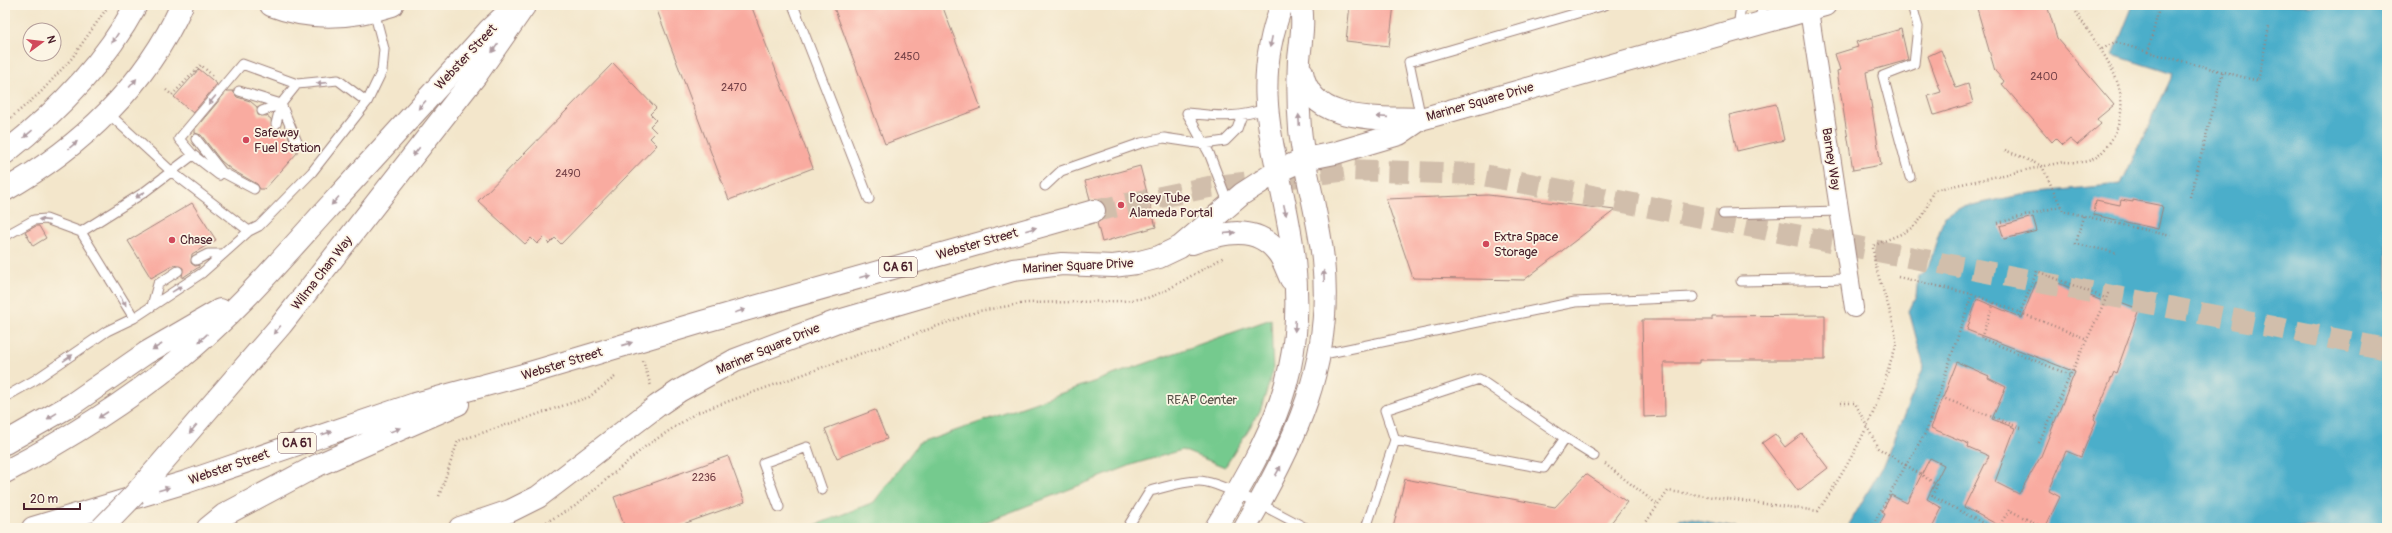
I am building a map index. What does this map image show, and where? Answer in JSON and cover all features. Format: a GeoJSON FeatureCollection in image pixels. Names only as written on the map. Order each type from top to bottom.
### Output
{"type":"FeatureCollection","features":[{"type":"Feature","properties":{"kind":"street"},"geometry":{"type":"LineString","coordinates":[[5,153],[46,119],[69,96],[108,48],[136,5]]}},
{"type":"Feature","properties":{"kind":"street"},"geometry":{"type":"LineString","coordinates":[[5,190],[62,154],[108,113],[155,54],[182,5]]}},
{"type":"Feature","properties":{"kind":"street"},"geometry":{"type":"LineString","coordinates":[[271,5],[308,16],[330,11],[383,8]]}},
{"type":"Feature","properties":{"kind":"street","name":"Webster Street"},"geometry":{"type":"LineString","coordinates":[[5,472],[71,435],[135,393],[184,355],[251,292],[490,29],[516,5]]}},
{"type":"Feature","properties":{"kind":"street","name":"Wilma Chan Way"},"geometry":{"type":"LineString","coordinates":[[102,528],[210,410],[310,288],[477,74],[525,5]]}},
{"type":"Feature","properties":{"kind":"street"},"geometry":{"type":"LineString","coordinates":[[1216,528],[1272,429],[1288,380],[1293,357],[1296,287],[1290,233],[1276,172],[1266,108],[1266,68],[1270,44],[1282,5]]}},
{"type":"Feature","properties":{"kind":"street"},"geometry":{"type":"LineString","coordinates":[[1245,528],[1293,440],[1305,411],[1319,355],[1325,294],[1323,260],[1305,159],[1298,102],[1300,57],[1304,22],[1301,5]]}},
{"type":"Feature","properties":{"kind":"street","name":"Mariner Square Drive"},"geometry":{"type":"LineString","coordinates":[[460,528],[510,511],[538,497],[581,466],[657,406],[679,391],[735,360],[835,322],[882,307],[1013,270],[1062,264],[1113,266],[1136,263],[1159,257],[1180,247],[1263,179],[1305,159],[1334,153],[1399,134],[1421,119],[1738,28],[1761,14],[1817,7]]}},
{"type":"Feature","properties":{"kind":"street","name":"Barney Way"},"geometry":{"type":"LineString","coordinates":[[1817,7],[1839,211],[1854,308]]}},
{"type":"Feature","properties":{"kind":"street"},"geometry":{"type":"LineString","coordinates":[[1300,57],[1304,82],[1311,96],[1323,106],[1352,115],[1421,119]]}},
{"type":"Feature","properties":{"kind":"street","name":"Webster Street"},"geometry":{"type":"LineString","coordinates":[[33,528],[186,482],[415,404],[523,376],[636,341],[1094,211]]}},
{"type":"Feature","properties":{"kind":"street"},"geometry":{"type":"LineString","coordinates":[[1180,247],[1218,234],[1246,232],[1259,237],[1270,244],[1280,255],[1296,287]]}},
{"type":"Feature","properties":{"kind":"street"},"geometry":{"type":"LineString","coordinates":[[5,443],[71,405],[146,353],[251,292]]}},
{"type":"Feature","properties":{"kind":"street"},"geometry":{"type":"LineString","coordinates":[[208,528],[224,515],[283,483],[359,446],[523,376]]}},
{"type":"Feature","properties":{"kind":"street"},"geometry":{"type":"LineString","coordinates":[[229,528],[283,483]]}},
{"type":"Feature","properties":{"kind":"lane"},"geometry":{"type":"LineString","coordinates":[[793,5],[869,199]]}},
{"type":"Feature","properties":{"kind":"lane"},"geometry":{"type":"LineString","coordinates":[[1421,119],[1409,62],[1606,5]]}},
{"type":"Feature","properties":{"kind":"lane"},"geometry":{"type":"LineString","coordinates":[[1738,28],[1741,5]]}},
{"type":"Feature","properties":{"kind":"lane"},"geometry":{"type":"LineString","coordinates":[[1910,177],[1882,76],[1914,64],[1918,27],[1912,5]]}},
{"type":"Feature","properties":{"kind":"lane"},"geometry":{"type":"LineString","coordinates":[[5,397],[36,380],[107,331],[134,318],[202,273],[249,231],[259,226],[312,172],[367,102],[382,71],[384,48],[383,8]]}},
{"type":"Feature","properties":{"kind":"lane"},"geometry":{"type":"LineString","coordinates":[[235,173],[222,172],[219,176],[193,155],[179,138],[242,64],[297,84],[338,80],[367,102]]}},
{"type":"Feature","properties":{"kind":"lane"},"geometry":{"type":"LineString","coordinates":[[276,124],[281,104],[297,84]]}},
{"type":"Feature","properties":{"kind":"lane"},"geometry":{"type":"LineString","coordinates":[[239,91],[281,104],[297,142]]}},
{"type":"Feature","properties":{"kind":"lane"},"geometry":{"type":"LineString","coordinates":[[251,101],[281,104]]}},
{"type":"Feature","properties":{"kind":"lane"},"geometry":{"type":"LineString","coordinates":[[262,111],[281,104]]}},
{"type":"Feature","properties":{"kind":"lane"},"geometry":{"type":"LineString","coordinates":[[281,104],[288,134]]}},
{"type":"Feature","properties":{"kind":"lane"},"geometry":{"type":"LineString","coordinates":[[1229,206],[1204,144],[1187,114],[1230,117],[1266,108]]}},
{"type":"Feature","properties":{"kind":"lane"},"geometry":{"type":"LineString","coordinates":[[108,113],[172,172],[249,231]]}},
{"type":"Feature","properties":{"kind":"lane"},"geometry":{"type":"LineString","coordinates":[[1045,186],[1061,170],[1141,143],[1164,138],[1204,144],[1225,141],[1236,129],[1242,115]]}},
{"type":"Feature","properties":{"kind":"lane"},"geometry":{"type":"LineString","coordinates":[[196,139],[222,172],[250,186]]}},
{"type":"Feature","properties":{"kind":"lane"},"geometry":{"type":"LineString","coordinates":[[208,150],[222,172]]}},
{"type":"Feature","properties":{"kind":"lane"},"geometry":{"type":"LineString","coordinates":[[81,232],[172,172],[193,155]]}},
{"type":"Feature","properties":{"kind":"lane"},"geometry":{"type":"LineString","coordinates":[[220,160],[222,172]]}},
{"type":"Feature","properties":{"kind":"lane"},"geometry":{"type":"LineString","coordinates":[[1723,214],[1839,211]]}},
{"type":"Feature","properties":{"kind":"lane"},"geometry":{"type":"LineString","coordinates":[[5,236],[34,220],[46,219],[81,232],[134,318]]}},
{"type":"Feature","properties":{"kind":"lane"},"geometry":{"type":"LineString","coordinates":[[196,260],[208,254],[223,254]]}},
{"type":"Feature","properties":{"kind":"lane"},"geometry":{"type":"LineString","coordinates":[[152,306],[158,284],[178,271]]}},
{"type":"Feature","properties":{"kind":"lane"},"geometry":{"type":"LineString","coordinates":[[1741,281],[1849,279]]}},
{"type":"Feature","properties":{"kind":"lane"},"geometry":{"type":"LineString","coordinates":[[1319,355],[1575,302],[1693,297]]}},
{"type":"Feature","properties":{"kind":"lane"},"geometry":{"type":"LineString","coordinates":[[1366,528],[1395,440],[1385,410],[1479,379],[1594,456]]}},
{"type":"Feature","properties":{"kind":"lane"},"geometry":{"type":"LineString","coordinates":[[1395,440],[1544,468],[1565,438]]}},
{"type":"Feature","properties":{"kind":"lane"},"geometry":{"type":"LineString","coordinates":[[779,507],[763,463],[807,447],[822,490]]}},
{"type":"Feature","properties":{"kind":"lane"},"geometry":{"type":"LineString","coordinates":[[1130,528],[1129,525],[1150,491],[1177,484],[1200,481],[1259,504],[1306,528]]}},
{"type":"Feature","properties":{"kind":"path"},"geometry":{"type":"LineString","coordinates":[[5,123],[41,92],[72,58],[109,5]]}},
{"type":"Feature","properties":{"kind":"path"},"geometry":{"type":"LineString","coordinates":[[1642,528],[1668,491],[1818,511],[1843,474],[1866,428],[1884,386],[1896,341],[1884,287],[1873,259],[1873,246],[1901,235],[1911,228],[1922,216],[1934,190],[2064,162],[2084,163],[2093,160],[2102,154],[2112,138],[2122,107],[2116,79],[2102,49],[2081,22],[2072,5]]}},
{"type":"Feature","properties":{"kind":"path"},"geometry":{"type":"LineString","coordinates":[[2148,52],[2160,5]]}},
{"type":"Feature","properties":{"kind":"path"},"geometry":{"type":"LineString","coordinates":[[2102,49],[2115,42],[2258,81],[2269,28]]}},
{"type":"Feature","properties":{"kind":"path"},"geometry":{"type":"LineString","coordinates":[[166,90],[172,95],[201,65],[224,85]]}},
{"type":"Feature","properties":{"kind":"path"},"geometry":{"type":"LineString","coordinates":[[2190,197],[2223,72]]}},
{"type":"Feature","properties":{"kind":"path"},"geometry":{"type":"LineString","coordinates":[[2005,150],[2042,166],[2063,211],[2171,236]]}},
{"type":"Feature","properties":{"kind":"path"},"geometry":{"type":"LineString","coordinates":[[1998,223],[2060,206]]}},
{"type":"Feature","properties":{"kind":"path"},"geometry":{"type":"LineString","coordinates":[[2083,216],[2076,244],[2118,253]]}},
{"type":"Feature","properties":{"kind":"path"},"geometry":{"type":"LineString","coordinates":[[536,528],[575,506],[646,446],[696,413],[979,311],[1026,303],[1122,301],[1147,298],[1165,291],[1230,253]]}},
{"type":"Feature","properties":{"kind":"path"},"geometry":{"type":"LineString","coordinates":[[2020,313],[2037,271],[2106,298]]}},
{"type":"Feature","properties":{"kind":"path"},"geometry":{"type":"LineString","coordinates":[[1898,277],[1972,294],[2087,339]]}},
{"type":"Feature","properties":{"kind":"path"},"geometry":{"type":"LineString","coordinates":[[2039,443],[2109,292]]}},
{"type":"Feature","properties":{"kind":"path"},"geometry":{"type":"LineString","coordinates":[[1871,528],[1926,432],[1972,294]]}},
{"type":"Feature","properties":{"kind":"path"},"geometry":{"type":"LineString","coordinates":[[1994,303],[1981,338],[2070,375]]}},
{"type":"Feature","properties":{"kind":"path"},"geometry":{"type":"LineString","coordinates":[[636,341],[657,406]]}},
{"type":"Feature","properties":{"kind":"path"},"geometry":{"type":"LineString","coordinates":[[439,496],[458,441],[589,398],[615,376]]}},
{"type":"Feature","properties":{"kind":"path"},"geometry":{"type":"LineString","coordinates":[[1938,396],[2021,428]]}},
{"type":"Feature","properties":{"kind":"path"},"geometry":{"type":"LineString","coordinates":[[1841,403],[1855,403],[1866,428],[1878,448],[1938,485],[1932,496],[1992,528]]}},
{"type":"Feature","properties":{"kind":"path"},"geometry":{"type":"LineString","coordinates":[[1594,456],[1658,505]]}},
{"type":"Feature","properties":{"kind":"path"},"geometry":{"type":"LineString","coordinates":[[1998,528],[2009,510],[2044,528]]}},
{"type":"Feature","properties":{"kind":"green space","name":"REAP Center"},"geometry":{"type":"Polygon","coordinates":[[[1271,319],[1273,372],[1260,411],[1225,467],[1182,450],[1134,464],[970,528],[808,528],[874,502],[918,444],[1271,319]]]}},
{"type":"Feature","properties":{"kind":"water"},"geometry":{"type":"Polygon","coordinates":[[[2133,5],[2387,5],[2387,528],[1847,528],[1882,467],[1924,367],[1909,311],[1916,296],[1918,276],[1928,268],[1944,217],[1958,208],[2030,193],[2121,184],[2173,74],[2113,55],[2133,5]]]}},
{"type":"Feature","properties":{"kind":"water"},"geometry":{"type":"Polygon","coordinates":[[[1680,518],[1737,528],[1672,528],[1680,518]]]}},
{"type":"Feature","properties":{"kind":"building"},"geometry":{"type":"Polygon","coordinates":[[[655,5],[751,5],[813,168],[729,200],[655,5]]]}},
{"type":"Feature","properties":{"kind":"building"},"geometry":{"type":"Polygon","coordinates":[[[833,5],[942,5],[981,108],[885,144],[833,5]]]}},
{"type":"Feature","properties":{"kind":"building"},"geometry":{"type":"Polygon","coordinates":[[[1350,5],[1394,5],[1389,46],[1346,41],[1350,5]]]}},
{"type":"Feature","properties":{"kind":"building"},"geometry":{"type":"Polygon","coordinates":[[[1976,5],[2047,5],[2057,38],[2114,105],[2097,119],[2101,124],[2077,145],[2070,139],[2063,145],[2056,138],[2052,142],[2002,84],[2004,81],[1995,71],[1976,5]]]}},
{"type":"Feature","properties":{"kind":"building"},"geometry":{"type":"Polygon","coordinates":[[[1901,29],[1908,60],[1866,72],[1881,165],[1853,170],[1837,71],[1840,70],[1835,54],[1858,47],[1856,42],[1901,29]]]}},
{"type":"Feature","properties":{"kind":"building"},"geometry":{"type":"Polygon","coordinates":[[[1941,50],[1956,88],[1968,84],[1973,103],[1934,115],[1928,96],[1941,92],[1928,56],[1941,50]]]}},
{"type":"Feature","properties":{"kind":"building"},"geometry":{"type":"Polygon","coordinates":[[[613,63],[656,108],[650,114],[656,120],[650,126],[656,132],[650,138],[657,145],[561,244],[555,238],[549,244],[543,238],[537,244],[531,238],[525,244],[478,201],[613,63]]]}},
{"type":"Feature","properties":{"kind":"building"},"geometry":{"type":"Polygon","coordinates":[[[199,69],[217,84],[193,113],[174,97],[199,69]]]}},
{"type":"Feature","properties":{"kind":"building","name":"Safeway Fuel Station"},"geometry":{"type":"Polygon","coordinates":[[[227,91],[233,91],[237,97],[250,101],[257,107],[258,115],[267,116],[271,119],[272,128],[277,130],[281,128],[287,133],[293,147],[297,148],[297,153],[265,189],[260,189],[257,184],[232,170],[221,161],[201,135],[195,133],[195,129],[227,91]]]}},
{"type":"Feature","properties":{"kind":"building"},"geometry":{"type":"Polygon","coordinates":[[[1776,104],[1784,140],[1737,151],[1729,115],[1776,104]]]}},
{"type":"Feature","properties":{"kind":"building","name":"Posey Tube Alameda Portal"},"geometry":{"type":"Polygon","coordinates":[[[1140,166],[1156,227],[1102,242],[1097,223],[1103,219],[1106,208],[1102,202],[1090,199],[1085,181],[1140,166]]]}},
{"type":"Feature","properties":{"kind":"building","name":"Extra Space Storage"},"geometry":{"type":"Polygon","coordinates":[[[1488,195],[1615,210],[1524,280],[1413,278],[1386,199],[1488,195]]]}},
{"type":"Feature","properties":{"kind":"building"},"geometry":{"type":"Polygon","coordinates":[[[2096,200],[2120,205],[2121,200],[2133,202],[2133,200],[2163,206],[2158,229],[2094,215],[2096,200]]]}},
{"type":"Feature","properties":{"kind":"building","name":"Chase"},"geometry":{"type":"Polygon","coordinates":[[[192,203],[216,240],[192,254],[191,263],[195,266],[199,265],[199,267],[182,278],[183,268],[174,265],[151,278],[128,241],[192,203]]]}},
{"type":"Feature","properties":{"kind":"building"},"geometry":{"type":"Polygon","coordinates":[[[2033,217],[2037,231],[2004,239],[2000,226],[2033,217]]]}},
{"type":"Feature","properties":{"kind":"building"},"geometry":{"type":"Polygon","coordinates":[[[39,226],[46,238],[33,246],[25,232],[39,226]]]}},
{"type":"Feature","properties":{"kind":"building"},"geometry":{"type":"Polygon","coordinates":[[[2046,278],[2105,302],[2107,297],[2139,309],[2116,373],[2114,372],[2094,419],[2096,421],[2081,457],[2066,451],[2049,491],[2060,497],[2045,528],[2004,528],[1964,507],[1989,456],[1968,447],[1969,444],[1931,428],[1957,362],[1989,376],[1988,378],[2006,387],[1992,419],[2015,428],[1995,482],[2019,494],[2041,456],[2075,372],[1967,330],[1977,299],[2022,318],[2036,282],[2044,285],[2046,278]]]}},
{"type":"Feature","properties":{"kind":"building"},"geometry":{"type":"Polygon","coordinates":[[[1825,315],[1825,360],[1699,360],[1699,363],[1664,363],[1665,416],[1644,417],[1642,320],[1712,320],[1712,316],[1825,315]]]}},
{"type":"Feature","properties":{"kind":"building"},"geometry":{"type":"Polygon","coordinates":[[[875,410],[887,439],[837,458],[825,429],[875,410]]]}},
{"type":"Feature","properties":{"kind":"building"},"geometry":{"type":"Polygon","coordinates":[[[1775,434],[1785,447],[1802,434],[1828,468],[1798,491],[1762,443],[1775,434]]]}},
{"type":"Feature","properties":{"kind":"building"},"geometry":{"type":"Polygon","coordinates":[[[728,456],[745,502],[672,528],[625,528],[614,497],[728,456]]]}},
{"type":"Feature","properties":{"kind":"building"},"geometry":{"type":"Polygon","coordinates":[[[1930,458],[1944,465],[1927,499],[1942,508],[1932,528],[1878,528],[1885,514],[1882,512],[1891,495],[1907,503],[1930,458]]]}},
{"type":"Feature","properties":{"kind":"building"},"geometry":{"type":"Polygon","coordinates":[[[1586,474],[1627,502],[1607,528],[1393,528],[1405,479],[1555,507],[1586,474]]]}},
{"type":"Feature","properties":{"kind":"tunnel"},"geometry":{"type":"LineString","coordinates":[[1094,211],[1209,187],[1348,170],[1478,174],[2387,349]]}},
{"type":"Feature","properties":{"kind":"place","name":"Safeway Fuel Station"},"geometry":{"type":"Point","coordinates":[246,140]}},
{"type":"Feature","properties":{"kind":"place","name":"Posey Tube Alameda Portal"},"geometry":{"type":"Point","coordinates":[1121,205]}},
{"type":"Feature","properties":{"kind":"place","name":"Chase"},"geometry":{"type":"Point","coordinates":[172,240]}},
{"type":"Feature","properties":{"kind":"place","name":"Extra Space Storage"},"geometry":{"type":"Point","coordinates":[1486,244]}}]}
